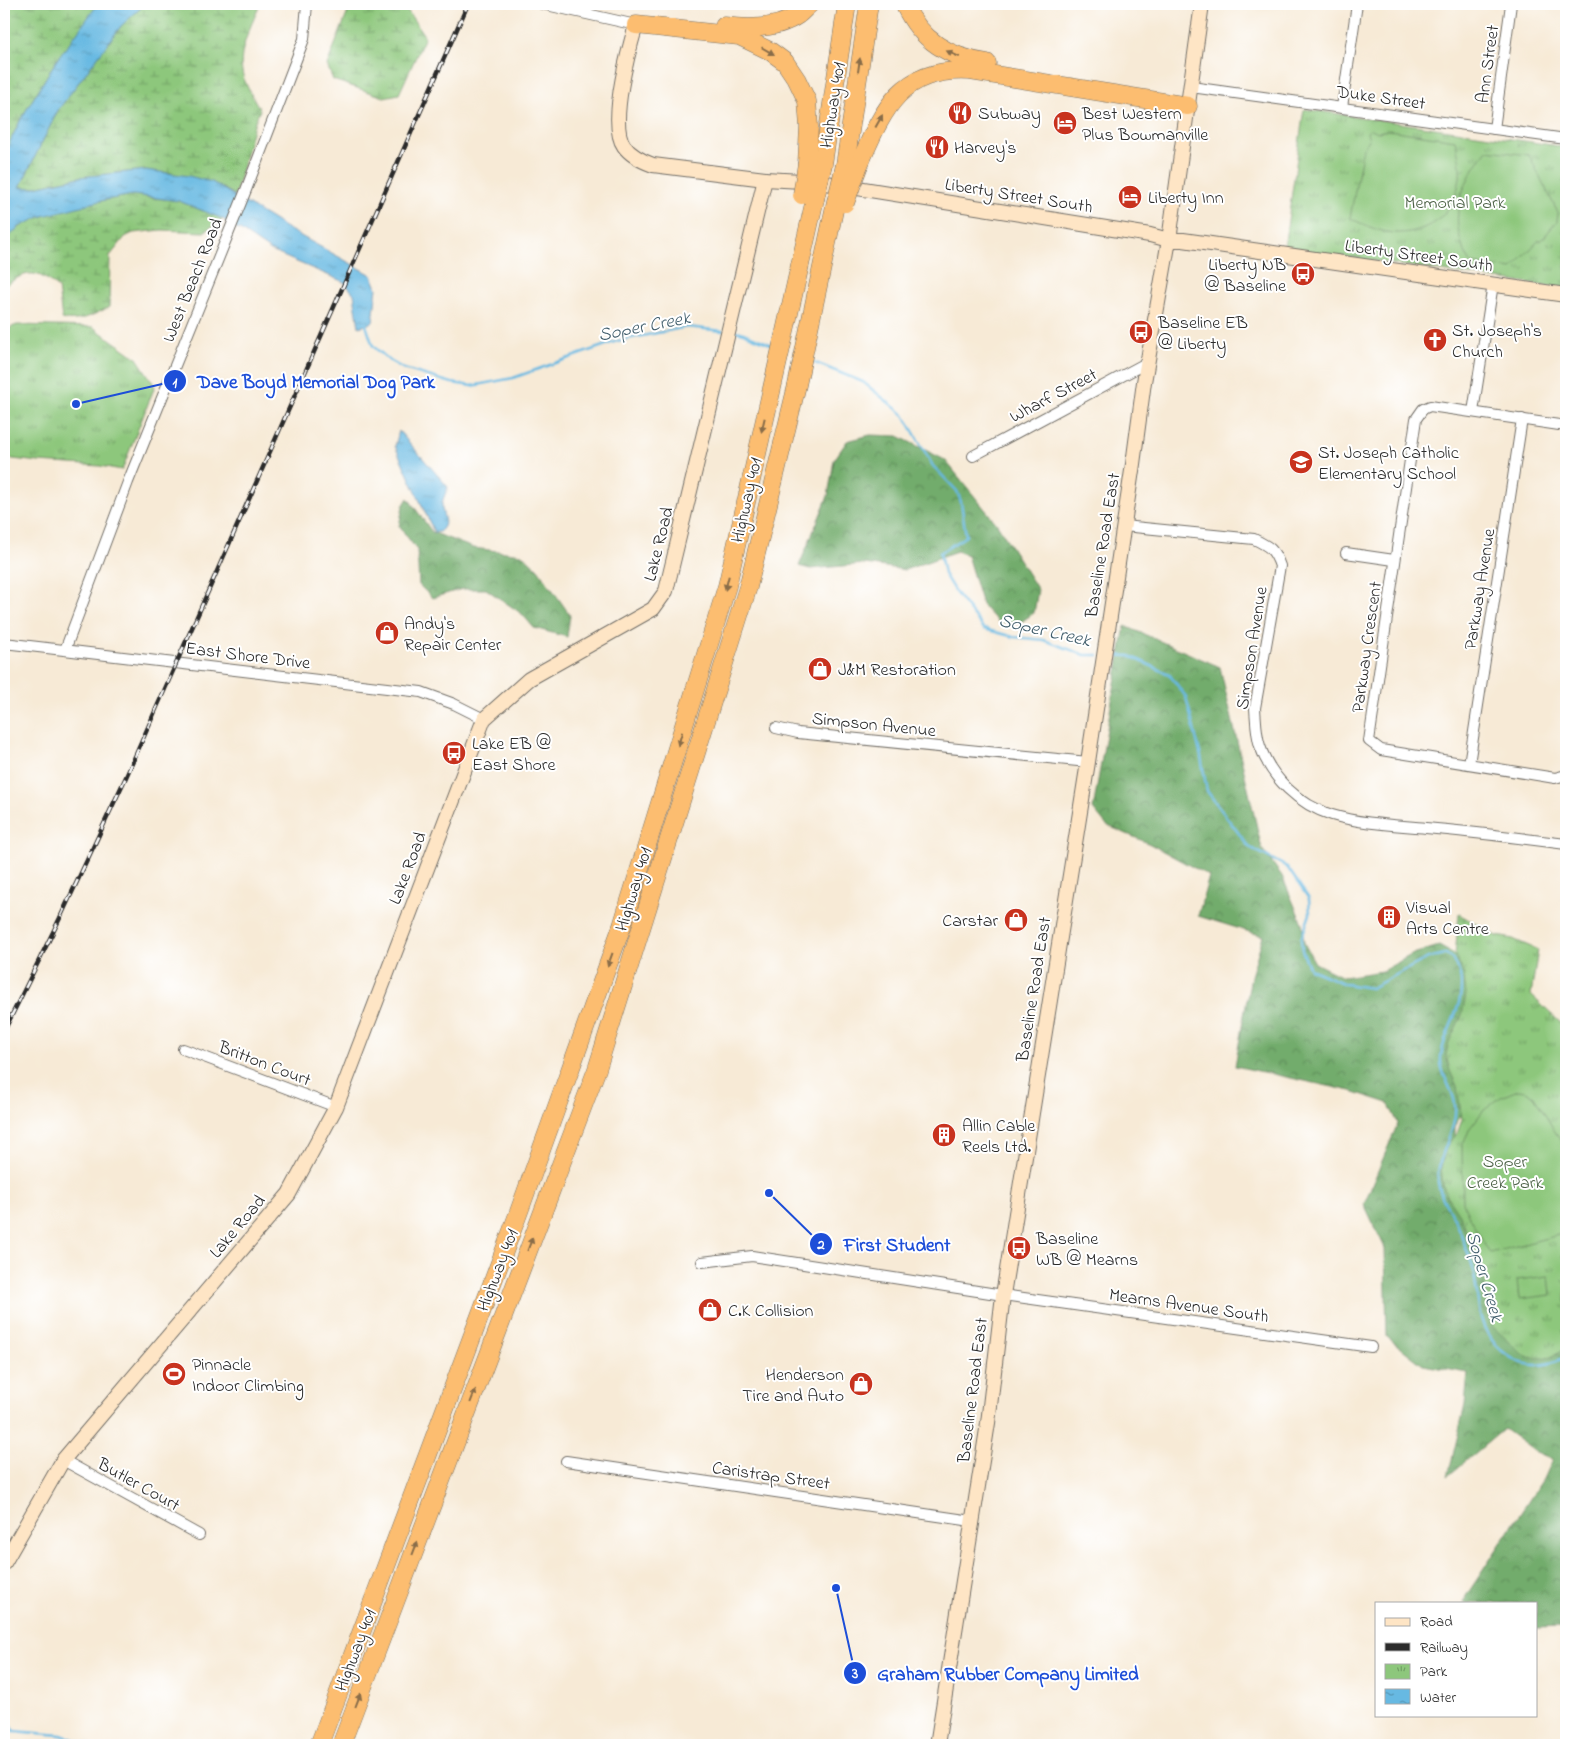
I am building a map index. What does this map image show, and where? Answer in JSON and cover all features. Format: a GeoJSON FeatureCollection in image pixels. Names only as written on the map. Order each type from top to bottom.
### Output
{"type":"FeatureCollection","features":[{"type":"Feature","properties":{"kind":"highway"},"geometry":{"type":"LineString","coordinates":[[636,25],[647,18],[655,17],[739,28],[773,26],[798,15],[810,4]]}},
{"type":"Feature","properties":{"kind":"highway","name":"Highway 401"},"geometry":{"type":"LineString","coordinates":[[319,1745],[517,1217],[622,926],[727,586],[788,319],[808,197],[847,4]]}},
{"type":"Feature","properties":{"kind":"highway","name":"Highway 401"},"geometry":{"type":"LineString","coordinates":[[341,1745],[596,1069],[748,586],[806,345],[818,318],[841,202],[852,165],[869,4]]}},
{"type":"Feature","properties":{"kind":"highway"},"geometry":{"type":"LineString","coordinates":[[904,4],[916,26],[925,36],[960,58],[1190,96]]}},
{"type":"Feature","properties":{"kind":"highway"},"geometry":{"type":"LineString","coordinates":[[636,25],[739,36],[785,62],[797,80],[807,101],[815,163]]}},
{"type":"Feature","properties":{"kind":"highway"},"geometry":{"type":"LineString","coordinates":[[852,165],[879,119],[897,96],[918,80],[943,72],[970,71],[1190,96]]}},
{"type":"Feature","properties":{"kind":"street","name":"West Beach Road"},"geometry":{"type":"LineString","coordinates":[[65,650],[139,455],[230,231],[304,39],[307,4]]}},
{"type":"Feature","properties":{"kind":"street"},"geometry":{"type":"LineString","coordinates":[[542,4],[636,25]]}},
{"type":"Feature","properties":{"kind":"street","name":"Baseline Road East"},"geometry":{"type":"LineString","coordinates":[[937,1745],[988,1423],[1003,1295],[1088,762],[1144,382],[1169,240],[1202,4]]}},
{"type":"Feature","properties":{"kind":"street"},"geometry":{"type":"LineString","coordinates":[[1342,107],[1357,4]]}},
{"type":"Feature","properties":{"kind":"street","name":"Ann Street"},"geometry":{"type":"LineString","coordinates":[[1494,129],[1511,4]]}},
{"type":"Feature","properties":{"kind":"street","name":"Liberty Street South"},"geometry":{"type":"LineString","coordinates":[[636,25],[620,89],[618,126],[623,146],[641,161],[653,165],[765,179],[820,182],[1150,235],[1169,240],[1183,240],[1566,295]]}},
{"type":"Feature","properties":{"kind":"street","name":"Duke Street"},"geometry":{"type":"LineString","coordinates":[[1190,96],[1342,107],[1566,139]]}},
{"type":"Feature","properties":{"kind":"street","name":"Lake Road"},"geometry":{"type":"LineString","coordinates":[[4,1563],[63,1460],[289,1194],[336,1107],[484,719],[529,679],[654,609],[666,591],[765,179]]}},
{"type":"Feature","properties":{"kind":"street"},"geometry":{"type":"LineString","coordinates":[[1473,412],[1493,284]]}},
{"type":"Feature","properties":{"kind":"street","name":"Wharf Street"},"geometry":{"type":"LineString","coordinates":[[973,456],[1148,362]]}},
{"type":"Feature","properties":{"kind":"street","name":"Parkway Crescent"},"geometry":{"type":"LineString","coordinates":[[1566,426],[1430,406],[1423,409],[1416,419],[1368,741],[1381,750],[1554,778],[1566,775]]}},
{"type":"Feature","properties":{"kind":"street","name":"Parkway Avenue"},"geometry":{"type":"LineString","coordinates":[[1469,764],[1522,419]]}},
{"type":"Feature","properties":{"kind":"street","name":"Simpson Avenue"},"geometry":{"type":"LineString","coordinates":[[1124,526],[1254,539],[1267,546],[1276,554],[1280,566],[1255,708],[1256,728],[1260,746],[1270,767],[1282,783],[1299,798],[1316,809],[1332,816],[1383,824],[1566,844]]}},
{"type":"Feature","properties":{"kind":"street"},"geometry":{"type":"LineString","coordinates":[[1346,552],[1394,560]]}},
{"type":"Feature","properties":{"kind":"street","name":"East Shore Drive"},"geometry":{"type":"LineString","coordinates":[[4,644],[421,692],[454,704],[484,719]]}},
{"type":"Feature","properties":{"kind":"street","name":"Simpson Avenue"},"geometry":{"type":"LineString","coordinates":[[776,728],[798,733],[1088,762]]}},
{"type":"Feature","properties":{"kind":"street","name":"Britton Court"},"geometry":{"type":"LineString","coordinates":[[182,1049],[336,1107]]}},
{"type":"Feature","properties":{"kind":"street","name":"Mearns Avenue South"},"geometry":{"type":"LineString","coordinates":[[702,1262],[752,1256],[1003,1295],[1371,1347]]}},
{"type":"Feature","properties":{"kind":"street","name":"Butler Court"},"geometry":{"type":"LineString","coordinates":[[63,1460],[199,1535]]}},
{"type":"Feature","properties":{"kind":"street","name":"Caristrap Street"},"geometry":{"type":"LineString","coordinates":[[566,1461],[972,1521]]}},
{"type":"Feature","properties":{"kind":"green space"},"geometry":{"type":"Polygon","coordinates":[[[4,4],[99,4],[56,61],[21,119],[4,154],[4,4]]]}},
{"type":"Feature","properties":{"kind":"green space"},"geometry":{"type":"Polygon","coordinates":[[[145,4],[260,4],[245,41],[241,60],[244,79],[260,110],[255,121],[235,195],[212,182],[146,170],[80,177],[31,188],[20,187],[58,110],[121,26],[145,4]]]}},
{"type":"Feature","properties":{"kind":"green space"},"geometry":{"type":"Polygon","coordinates":[[[351,4],[403,4],[425,37],[399,94],[384,97],[333,80],[327,65],[351,4]]]}},
{"type":"Feature","properties":{"kind":"green space","name":"Memorial Park"},"geometry":{"type":"Polygon","coordinates":[[[1304,109],[1566,147],[1566,289],[1284,248],[1304,109]]]}},
{"type":"Feature","properties":{"kind":"green space"},"geometry":{"type":"Polygon","coordinates":[[[1370,129],[1378,132],[1389,130],[1455,140],[1460,168],[1457,190],[1447,210],[1431,225],[1409,232],[1391,233],[1350,218],[1363,148],[1369,140],[1367,132],[1370,129]]]}},
{"type":"Feature","properties":{"kind":"green space"},"geometry":{"type":"Polygon","coordinates":[[[1487,150],[1529,155],[1558,213],[1557,221],[1541,241],[1539,240],[1512,269],[1471,263],[1463,248],[1459,233],[1459,204],[1463,190],[1477,163],[1487,150]]]}},
{"type":"Feature","properties":{"kind":"green space"},"geometry":{"type":"Polygon","coordinates":[[[133,195],[179,201],[223,219],[204,232],[162,230],[133,233],[125,237],[110,256],[109,307],[80,319],[62,319],[58,288],[44,277],[32,274],[26,275],[4,286],[4,241],[13,231],[27,223],[63,210],[133,195]]]}},
{"type":"Feature","properties":{"kind":"green space"},"geometry":{"type":"Polygon","coordinates":[[[17,325],[93,327],[137,358],[155,386],[122,470],[100,466],[4,458],[4,330],[17,325]]]}},
{"type":"Feature","properties":{"kind":"green space"},"geometry":{"type":"Polygon","coordinates":[[[870,435],[898,436],[945,460],[997,524],[1038,590],[1034,613],[1021,622],[998,622],[982,605],[967,555],[957,551],[905,570],[865,564],[810,569],[799,566],[828,496],[834,460],[847,441],[870,435]]]}},
{"type":"Feature","properties":{"kind":"green space"},"geometry":{"type":"Polygon","coordinates":[[[408,498],[432,532],[473,548],[522,554],[538,569],[570,615],[567,637],[534,628],[522,614],[486,589],[462,589],[432,598],[419,585],[417,550],[399,526],[403,506],[408,498]]]}},
{"type":"Feature","properties":{"kind":"green space"},"geometry":{"type":"Polygon","coordinates":[[[1125,626],[1220,667],[1262,849],[1282,876],[1302,923],[1304,943],[1315,963],[1343,977],[1382,971],[1413,954],[1439,946],[1455,955],[1473,981],[1488,1043],[1455,1128],[1455,1160],[1566,1331],[1566,1627],[1538,1628],[1538,1602],[1464,1602],[1466,1596],[1543,1479],[1552,1459],[1534,1451],[1504,1429],[1448,1476],[1465,1405],[1468,1373],[1423,1365],[1387,1337],[1385,1248],[1364,1204],[1398,1123],[1388,1103],[1351,1091],[1235,1066],[1251,976],[1263,936],[1198,916],[1209,876],[1150,844],[1106,825],[1093,809],[1125,626]]]}},
{"type":"Feature","properties":{"kind":"green space","name":"Soper Creek Park"},"geometry":{"type":"Polygon","coordinates":[[[1459,914],[1497,936],[1513,939],[1538,950],[1531,995],[1566,1028],[1566,1348],[1551,1356],[1541,1358],[1531,1358],[1523,1354],[1493,1327],[1488,1314],[1484,1279],[1460,1216],[1446,1195],[1443,1185],[1441,1168],[1444,1154],[1448,1144],[1457,1134],[1462,1119],[1457,1086],[1450,1071],[1446,1055],[1449,1042],[1462,1015],[1466,995],[1464,975],[1455,955],[1459,914]]]}},
{"type":"Feature","properties":{"kind":"green space"},"geometry":{"type":"Polygon","coordinates":[[[1518,1090],[1526,1091],[1534,1096],[1566,1150],[1566,1233],[1490,1253],[1469,1217],[1463,1202],[1462,1146],[1470,1128],[1483,1111],[1501,1097],[1518,1090]]]}},
{"type":"Feature","properties":{"kind":"green space"},"geometry":{"type":"Polygon","coordinates":[[[1549,1276],[1551,1295],[1519,1299],[1517,1280],[1549,1276]]]}},
{"type":"Feature","properties":{"kind":"water"},"geometry":{"type":"Polygon","coordinates":[[[98,4],[145,4],[121,26],[58,110],[20,187],[31,188],[80,177],[146,170],[189,176],[212,182],[288,229],[372,275],[377,288],[373,322],[359,327],[354,294],[344,282],[271,251],[223,219],[179,201],[133,195],[100,201],[40,217],[19,227],[4,241],[4,154],[21,119],[56,61],[98,4]]]}},
{"type":"Feature","properties":{"kind":"water"},"geometry":{"type":"Polygon","coordinates":[[[399,431],[448,487],[442,504],[445,523],[439,532],[434,532],[395,446],[399,431]]]}},
{"type":"Feature","properties":{"kind":"waterway","name":"Soper Creek"},"geometry":{"type":"LineString","coordinates":[[366,325],[373,346],[390,361],[404,369],[452,383],[472,386],[513,378],[617,341],[687,327],[723,331]]}},
{"type":"Feature","properties":{"kind":"waterway","name":"Soper Creek"},"geometry":{"type":"LineString","coordinates":[[734,331],[775,346]]}},
{"type":"Feature","properties":{"kind":"waterway","name":"Soper Creek"},"geometry":{"type":"LineString","coordinates":[[808,360],[863,382],[904,415],[933,466],[957,491],[961,502],[966,536],[940,553],[944,574],[955,592],[984,629],[1014,637],[1044,640],[1085,655],[1098,655]]}},
{"type":"Feature","properties":{"kind":"waterway","name":"Soper Creek"},"geometry":{"type":"LineString","coordinates":[[1109,655],[1130,656],[1169,674],[1186,697],[1201,757],[1207,791],[1249,847],[1287,867],[1309,899],[1310,914],[1301,939],[1302,950],[1310,969],[1345,984],[1371,988],[1428,958],[1446,954],[1455,963],[1460,975],[1460,1000],[1445,1040],[1441,1059],[1443,1073],[1453,1094],[1455,1115],[1440,1162],[1438,1172],[1439,1188],[1458,1226],[1470,1258],[1481,1318],[1494,1343],[1509,1357],[1527,1364],[1545,1364],[1566,1357]]}},
{"type":"Feature","properties":{"kind":"waterway"},"geometry":{"type":"LineString","coordinates":[[4,1717],[8,1718],[14,1731],[61,1735],[90,1745]]}},
{"type":"Feature","properties":{"kind":"railway"},"geometry":{"type":"LineString","coordinates":[[4,1031],[60,918],[126,777],[468,4]]}},
{"type":"Feature","properties":{"kind":"place","name":"Subway"},"geometry":{"type":"Point","coordinates":[960,113]}},
{"type":"Feature","properties":{"kind":"place","name":"Best Western Plus Bowmanville"},"geometry":{"type":"Point","coordinates":[1065,123]}},
{"type":"Feature","properties":{"kind":"place","name":"Harvey's"},"geometry":{"type":"Point","coordinates":[937,147]}},
{"type":"Feature","properties":{"kind":"place","name":"Liberty Inn"},"geometry":{"type":"Point","coordinates":[1130,197]}},
{"type":"Feature","properties":{"kind":"place","name":"Liberty NB @ Baseline"},"geometry":{"type":"Point","coordinates":[1303,274]}},
{"type":"Feature","properties":{"kind":"place","name":"Baseline EB @ Liberty"},"geometry":{"type":"Point","coordinates":[1141,332]}},
{"type":"Feature","properties":{"kind":"place","name":"St. Joseph's Church"},"geometry":{"type":"Point","coordinates":[1435,340]}},
{"type":"Feature","properties":{"kind":"place","name":"Dave Boyd Memorial Dog Park"},"geometry":{"type":"Point","coordinates":[76,404]}},
{"type":"Feature","properties":{"kind":"place","name":"St. Joseph Catholic Elementary School"},"geometry":{"type":"Point","coordinates":[1301,462]}},
{"type":"Feature","properties":{"kind":"place","name":"Andy's Repair Center"},"geometry":{"type":"Point","coordinates":[387,633]}},
{"type":"Feature","properties":{"kind":"place","name":"J&M Restoration"},"geometry":{"type":"Point","coordinates":[820,669]}},
{"type":"Feature","properties":{"kind":"place","name":"Lake EB @ East Shore"},"geometry":{"type":"Point","coordinates":[454,753]}},
{"type":"Feature","properties":{"kind":"place","name":"Visual Arts Centre"},"geometry":{"type":"Point","coordinates":[1389,917]}},
{"type":"Feature","properties":{"kind":"place","name":"Carstar"},"geometry":{"type":"Point","coordinates":[1016,920]}},
{"type":"Feature","properties":{"kind":"place","name":"Allin Cable Reels Ltd."},"geometry":{"type":"Point","coordinates":[944,1135]}},
{"type":"Feature","properties":{"kind":"place","name":"First Student"},"geometry":{"type":"Point","coordinates":[769,1193]}},
{"type":"Feature","properties":{"kind":"place","name":"Baseline WB @ Mearns"},"geometry":{"type":"Point","coordinates":[1019,1248]}},
{"type":"Feature","properties":{"kind":"place","name":"C.K Collision"},"geometry":{"type":"Point","coordinates":[710,1310]}},
{"type":"Feature","properties":{"kind":"place","name":"Pinnacle Indoor Climbing"},"geometry":{"type":"Point","coordinates":[174,1374]}},
{"type":"Feature","properties":{"kind":"place","name":"Henderson Tire and Auto"},"geometry":{"type":"Point","coordinates":[861,1384]}},
{"type":"Feature","properties":{"kind":"place","name":"Graham Rubber Company Limited"},"geometry":{"type":"Point","coordinates":[836,1588]}}]}
